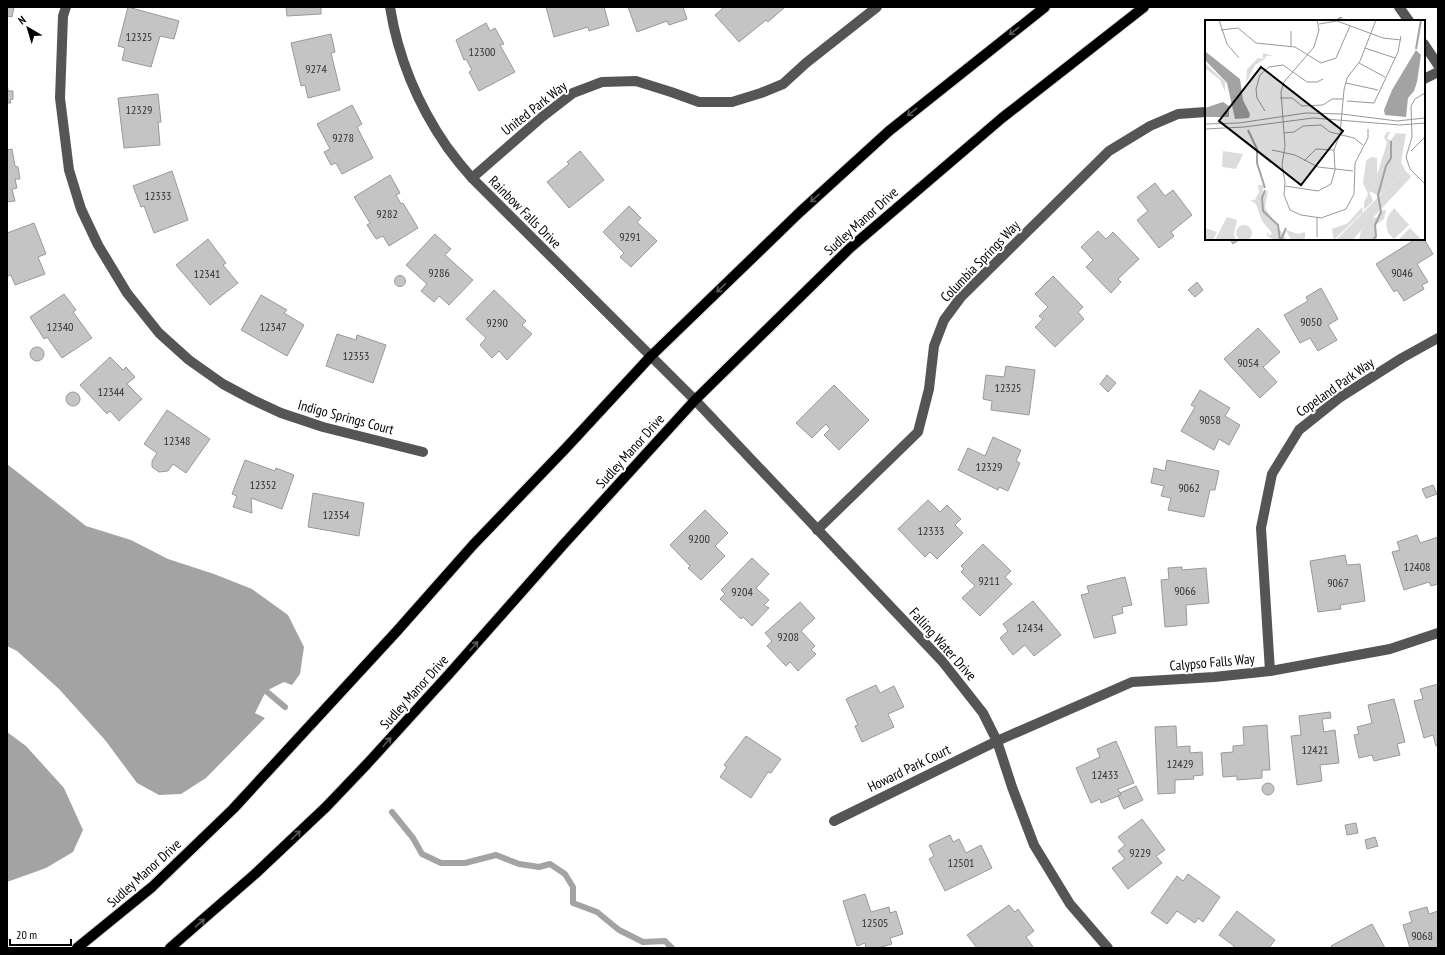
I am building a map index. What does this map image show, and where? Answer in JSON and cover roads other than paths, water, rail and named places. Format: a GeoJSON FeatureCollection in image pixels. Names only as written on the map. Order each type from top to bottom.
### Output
{"type":"FeatureCollection","features":[{"type":"Feature","properties":{"kind":"main road","name":"Sudley Manor Drive"},"geometry":{"type":"LineString","coordinates":[[77,948],[152,887],[233,809],[397,631],[473,545],[651,356],[800,212],[889,131],[1045,7]]}},
{"type":"Feature","properties":{"kind":"main road","name":"Sudley Manor Drive"},"geometry":{"type":"LineString","coordinates":[[170,948],[256,874],[367,764],[695,400],[850,248],[1002,118],[1144,7]]}},
{"type":"Feature","properties":{"kind":"street","name":"Indigo Springs Court"},"geometry":{"type":"LineString","coordinates":[[66,7],[63,16],[60,98],[69,170],[81,209],[98,245],[127,293],[154,327],[189,360],[223,384],[281,413],[323,428],[423,452]]}},
{"type":"Feature","properties":{"kind":"street","name":"Rainbow Falls Drive"},"geometry":{"type":"LineString","coordinates":[[390,7],[393,26],[406,71],[425,110],[447,147],[472,178],[695,400]]}},
{"type":"Feature","properties":{"kind":"street","name":"United Park Way"},"geometry":{"type":"LineString","coordinates":[[472,178],[542,117],[573,93],[602,82],[636,81],[699,102],[732,102],[783,84],[806,63],[877,7]]}},
{"type":"Feature","properties":{"kind":"street"},"geometry":{"type":"LineString","coordinates":[[1399,7],[1407,20]]}},
{"type":"Feature","properties":{"kind":"street"},"geometry":{"type":"LineString","coordinates":[[1425,46],[1438,65]]}},
{"type":"Feature","properties":{"kind":"street"},"geometry":{"type":"LineString","coordinates":[[1425,78],[1438,72]]}},
{"type":"Feature","properties":{"kind":"street","name":"Columbia Springs Way"},"geometry":{"type":"LineString","coordinates":[[817,530],[918,432],[929,389],[934,346],[944,320],[961,297],[1109,151],[1150,126],[1178,114],[1205,112]]}},
{"type":"Feature","properties":{"kind":"street","name":"Copeland Park Way"},"geometry":{"type":"LineString","coordinates":[[1270,671],[1261,528],[1272,474],[1299,430],[1339,398],[1402,358],[1438,338]]}},
{"type":"Feature","properties":{"kind":"street","name":"Falling Water Drive"},"geometry":{"type":"LineString","coordinates":[[695,400],[942,661],[983,713],[997,741],[1012,787],[1034,845],[1070,904],[1108,948]]}},
{"type":"Feature","properties":{"kind":"street","name":"Calypso Falls Way"},"geometry":{"type":"LineString","coordinates":[[997,741],[1132,682],[1214,677],[1270,671],[1390,649],[1438,633]]}},
{"type":"Feature","properties":{"kind":"street","name":"Howard Park Court"},"geometry":{"type":"LineString","coordinates":[[834,821],[997,741]]}},
{"type":"Feature","properties":{"kind":"waterway"},"geometry":{"type":"LineString","coordinates":[[260,688],[266,691],[285,707]]}},
{"type":"Feature","properties":{"kind":"waterway"},"geometry":{"type":"LineString","coordinates":[[392,812],[413,838],[422,854],[441,863],[465,863],[496,855],[519,864],[539,867],[550,864],[565,874],[573,887],[573,903],[597,912],[619,930],[643,942],[665,941],[672,948]]}}]}
